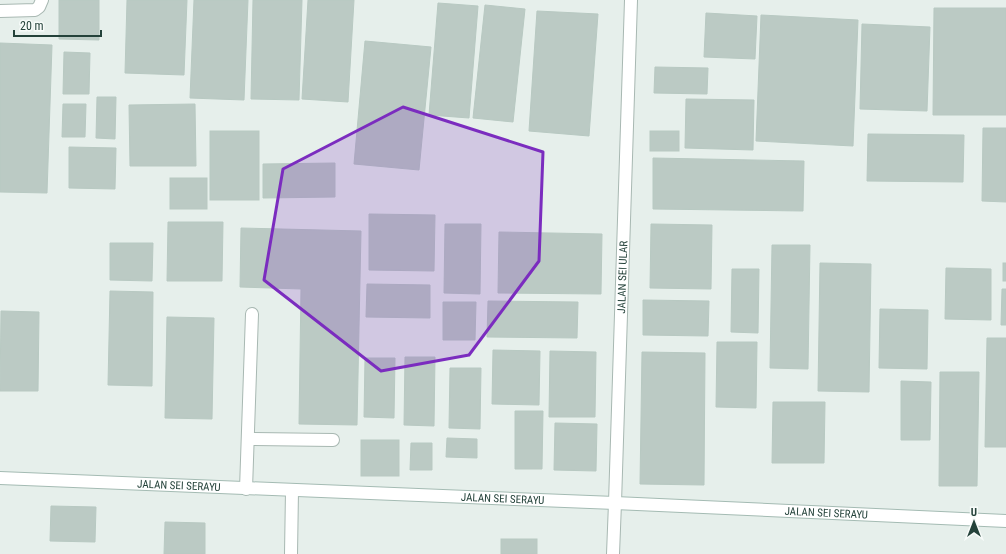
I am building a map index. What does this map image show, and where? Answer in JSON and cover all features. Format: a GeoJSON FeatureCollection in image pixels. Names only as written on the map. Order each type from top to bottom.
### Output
{"type":"FeatureCollection","features":[{"type":"Feature","properties":{"kind":"street"},"geometry":{"type":"LineString","coordinates":[[0,11],[35,10],[40,7],[42,0]]}},
{"type":"Feature","properties":{"kind":"street","name":"JALAN SEI ULAR"},"geometry":{"type":"LineString","coordinates":[[613,554],[631,0]]}},
{"type":"Feature","properties":{"kind":"street"},"geometry":{"type":"LineString","coordinates":[[246,489],[252,314]]}},
{"type":"Feature","properties":{"kind":"street"},"geometry":{"type":"LineString","coordinates":[[248,439],[333,440]]}},
{"type":"Feature","properties":{"kind":"street","name":"JALAN SEI SERAYU"},"geometry":{"type":"LineString","coordinates":[[0,478],[615,503],[1006,521]]}},
{"type":"Feature","properties":{"kind":"street"},"geometry":{"type":"LineString","coordinates":[[291,554],[292,491]]}},
{"type":"Feature","properties":{"kind":"highlighted area"},"geometry":{"type":"Polygon","coordinates":[[[403,107],[543,152],[539,261],[469,355],[381,371],[264,280],[283,169],[403,107]]]}},
{"type":"Feature","properties":{"kind":"building"},"geometry":{"type":"Polygon","coordinates":[[[59,0],[99,0],[99,40],[59,39],[59,0]]]}},
{"type":"Feature","properties":{"kind":"building"},"geometry":{"type":"Polygon","coordinates":[[[127,0],[187,0],[184,75],[125,73],[127,0]]]}},
{"type":"Feature","properties":{"kind":"building"},"geometry":{"type":"Polygon","coordinates":[[[194,0],[248,0],[244,100],[190,98],[194,0]]]}},
{"type":"Feature","properties":{"kind":"building"},"geometry":{"type":"Polygon","coordinates":[[[253,0],[302,0],[299,100],[251,99],[253,0]]]}},
{"type":"Feature","properties":{"kind":"building"},"geometry":{"type":"Polygon","coordinates":[[[308,0],[354,0],[348,102],[302,99],[308,0]]]}},
{"type":"Feature","properties":{"kind":"building"},"geometry":{"type":"Polygon","coordinates":[[[438,3],[478,6],[469,118],[429,115],[438,3]]]}},
{"type":"Feature","properties":{"kind":"building"},"geometry":{"type":"Polygon","coordinates":[[[485,5],[525,9],[513,122],[473,118],[485,5]]]}},
{"type":"Feature","properties":{"kind":"building"},"geometry":{"type":"Polygon","coordinates":[[[934,8],[1006,8],[1006,115],[933,115],[934,8]]]}},
{"type":"Feature","properties":{"kind":"building"},"geometry":{"type":"Polygon","coordinates":[[[537,11],[598,14],[589,136],[529,131],[537,11]]]}},
{"type":"Feature","properties":{"kind":"building"},"geometry":{"type":"Polygon","coordinates":[[[706,13],[757,16],[755,59],[704,57],[706,13]]]}},
{"type":"Feature","properties":{"kind":"building"},"geometry":{"type":"Polygon","coordinates":[[[761,15],[858,20],[853,146],[756,141],[761,15]]]}},
{"type":"Feature","properties":{"kind":"building"},"geometry":{"type":"Polygon","coordinates":[[[862,24],[930,27],[927,111],[860,109],[862,24]]]}},
{"type":"Feature","properties":{"kind":"building"},"geometry":{"type":"Polygon","coordinates":[[[365,41],[431,47],[419,170],[354,164],[365,41]]]}},
{"type":"Feature","properties":{"kind":"building"},"geometry":{"type":"Polygon","coordinates":[[[0,43],[52,45],[47,193],[0,192],[0,43]]]}},
{"type":"Feature","properties":{"kind":"building"},"geometry":{"type":"Polygon","coordinates":[[[64,52],[90,53],[89,94],[63,94],[64,52]]]}},
{"type":"Feature","properties":{"kind":"building"},"geometry":{"type":"Polygon","coordinates":[[[655,67],[708,68],[707,94],[654,93],[655,67]]]}},
{"type":"Feature","properties":{"kind":"building"},"geometry":{"type":"Polygon","coordinates":[[[97,97],[116,97],[115,139],[96,138],[97,97]]]}},
{"type":"Feature","properties":{"kind":"building"},"geometry":{"type":"Polygon","coordinates":[[[686,99],[754,100],[753,150],[685,148],[686,99]]]}},
{"type":"Feature","properties":{"kind":"building"},"geometry":{"type":"Polygon","coordinates":[[[63,104],[86,104],[85,137],[62,137],[63,104]]]}},
{"type":"Feature","properties":{"kind":"building"},"geometry":{"type":"Polygon","coordinates":[[[195,104],[196,166],[130,166],[129,105],[195,104]]]}},
{"type":"Feature","properties":{"kind":"building"},"geometry":{"type":"Polygon","coordinates":[[[983,128],[1006,128],[1006,202],[982,201],[983,128]]]}},
{"type":"Feature","properties":{"kind":"building"},"geometry":{"type":"Polygon","coordinates":[[[210,131],[259,131],[259,200],[210,200],[210,131]]]}},
{"type":"Feature","properties":{"kind":"building"},"geometry":{"type":"Polygon","coordinates":[[[650,131],[679,131],[679,151],[650,151],[650,131]]]}},
{"type":"Feature","properties":{"kind":"building"},"geometry":{"type":"Polygon","coordinates":[[[868,134],[964,135],[963,182],[867,181],[868,134]]]}},
{"type":"Feature","properties":{"kind":"building"},"geometry":{"type":"Polygon","coordinates":[[[69,147],[116,148],[115,189],[69,188],[69,147]]]}},
{"type":"Feature","properties":{"kind":"building"},"geometry":{"type":"Polygon","coordinates":[[[653,158],[804,161],[803,211],[653,209],[653,158]]]}},
{"type":"Feature","properties":{"kind":"building"},"geometry":{"type":"Polygon","coordinates":[[[335,163],[335,197],[263,198],[263,164],[335,163]]]}},
{"type":"Feature","properties":{"kind":"building"},"geometry":{"type":"Polygon","coordinates":[[[170,178],[207,178],[207,209],[170,209],[170,178]]]}},
{"type":"Feature","properties":{"kind":"building"},"geometry":{"type":"Polygon","coordinates":[[[369,214],[435,215],[434,271],[369,270],[369,214]]]}},
{"type":"Feature","properties":{"kind":"building"},"geometry":{"type":"Polygon","coordinates":[[[168,222],[223,222],[222,281],[167,281],[168,222]]]}},
{"type":"Feature","properties":{"kind":"building"},"geometry":{"type":"Polygon","coordinates":[[[445,224],[481,224],[480,294],[444,293],[445,224]]]}},
{"type":"Feature","properties":{"kind":"building"},"geometry":{"type":"Polygon","coordinates":[[[651,224],[712,225],[711,289],[650,288],[651,224]]]}},
{"type":"Feature","properties":{"kind":"building"},"geometry":{"type":"Polygon","coordinates":[[[241,228],[361,231],[357,425],[299,424],[301,289],[240,287],[241,228]]]}},
{"type":"Feature","properties":{"kind":"building"},"geometry":{"type":"Polygon","coordinates":[[[499,232],[602,234],[601,294],[498,293],[499,232]]]}},
{"type":"Feature","properties":{"kind":"building"},"geometry":{"type":"Polygon","coordinates":[[[110,243],[153,243],[152,281],[110,280],[110,243]]]}},
{"type":"Feature","properties":{"kind":"building"},"geometry":{"type":"Polygon","coordinates":[[[772,245],[810,245],[808,369],[770,368],[772,245]]]}},
{"type":"Feature","properties":{"kind":"building"},"geometry":{"type":"Polygon","coordinates":[[[820,263],[871,264],[869,392],[818,391],[820,263]]]}},
{"type":"Feature","properties":{"kind":"building"},"geometry":{"type":"Polygon","coordinates":[[[1003,263],[1006,263],[1006,281],[1003,281],[1003,263]]]}},
{"type":"Feature","properties":{"kind":"building"},"geometry":{"type":"Polygon","coordinates":[[[946,268],[991,269],[991,320],[945,319],[946,268]]]}},
{"type":"Feature","properties":{"kind":"building"},"geometry":{"type":"Polygon","coordinates":[[[732,269],[759,269],[758,333],[731,332],[732,269]]]}},
{"type":"Feature","properties":{"kind":"building"},"geometry":{"type":"Polygon","coordinates":[[[367,284],[430,285],[430,318],[366,317],[367,284]]]}},
{"type":"Feature","properties":{"kind":"building"},"geometry":{"type":"Polygon","coordinates":[[[1002,289],[1006,289],[1006,325],[1001,325],[1002,289]]]}},
{"type":"Feature","properties":{"kind":"building"},"geometry":{"type":"Polygon","coordinates":[[[110,291],[153,292],[152,386],[108,385],[110,291]]]}},
{"type":"Feature","properties":{"kind":"building"},"geometry":{"type":"Polygon","coordinates":[[[643,300],[709,301],[708,336],[643,335],[643,300]]]}},
{"type":"Feature","properties":{"kind":"building"},"geometry":{"type":"Polygon","coordinates":[[[488,301],[578,302],[577,338],[487,337],[488,301]]]}},
{"type":"Feature","properties":{"kind":"building"},"geometry":{"type":"Polygon","coordinates":[[[443,302],[476,302],[475,340],[443,340],[443,302]]]}},
{"type":"Feature","properties":{"kind":"building"},"geometry":{"type":"Polygon","coordinates":[[[880,309],[928,310],[927,369],[879,368],[880,309]]]}},
{"type":"Feature","properties":{"kind":"building"},"geometry":{"type":"Polygon","coordinates":[[[1,311],[39,312],[38,391],[0,391],[1,311]]]}},
{"type":"Feature","properties":{"kind":"building"},"geometry":{"type":"Polygon","coordinates":[[[167,317],[214,318],[212,419],[165,418],[167,317]]]}},
{"type":"Feature","properties":{"kind":"building"},"geometry":{"type":"Polygon","coordinates":[[[987,338],[1006,338],[1006,447],[985,447],[987,338]]]}},
{"type":"Feature","properties":{"kind":"building"},"geometry":{"type":"Polygon","coordinates":[[[717,342],[757,342],[756,408],[716,407],[717,342]]]}},
{"type":"Feature","properties":{"kind":"building"},"geometry":{"type":"Polygon","coordinates":[[[493,350],[540,351],[539,405],[492,404],[493,350]]]}},
{"type":"Feature","properties":{"kind":"building"},"geometry":{"type":"Polygon","coordinates":[[[550,351],[596,352],[595,417],[549,417],[550,351]]]}},
{"type":"Feature","properties":{"kind":"building"},"geometry":{"type":"Polygon","coordinates":[[[642,352],[705,353],[704,485],[640,484],[642,352]]]}},
{"type":"Feature","properties":{"kind":"building"},"geometry":{"type":"Polygon","coordinates":[[[405,357],[435,357],[434,426],[404,425],[405,357]]]}},
{"type":"Feature","properties":{"kind":"building"},"geometry":{"type":"Polygon","coordinates":[[[365,358],[395,358],[394,418],[364,417],[365,358]]]}},
{"type":"Feature","properties":{"kind":"building"},"geometry":{"type":"Polygon","coordinates":[[[450,368],[481,368],[480,429],[449,428],[450,368]]]}},
{"type":"Feature","properties":{"kind":"building"},"geometry":{"type":"Polygon","coordinates":[[[940,372],[979,372],[977,486],[939,486],[940,372]]]}},
{"type":"Feature","properties":{"kind":"building"},"geometry":{"type":"Polygon","coordinates":[[[901,381],[931,382],[930,440],[901,440],[901,381]]]}},
{"type":"Feature","properties":{"kind":"building"},"geometry":{"type":"Polygon","coordinates":[[[773,402],[825,402],[824,463],[772,463],[773,402]]]}},
{"type":"Feature","properties":{"kind":"building"},"geometry":{"type":"Polygon","coordinates":[[[515,411],[543,411],[542,469],[515,469],[515,411]]]}},
{"type":"Feature","properties":{"kind":"building"},"geometry":{"type":"Polygon","coordinates":[[[555,423],[597,424],[596,471],[554,470],[555,423]]]}},
{"type":"Feature","properties":{"kind":"building"},"geometry":{"type":"Polygon","coordinates":[[[447,438],[477,439],[477,458],[446,457],[447,438]]]}},
{"type":"Feature","properties":{"kind":"building"},"geometry":{"type":"Polygon","coordinates":[[[361,440],[399,440],[399,476],[361,476],[361,440]]]}},
{"type":"Feature","properties":{"kind":"building"},"geometry":{"type":"Polygon","coordinates":[[[411,443],[432,443],[432,470],[410,470],[411,443]]]}},
{"type":"Feature","properties":{"kind":"building"},"geometry":{"type":"Polygon","coordinates":[[[51,506],[96,507],[95,542],[50,541],[51,506]]]}},
{"type":"Feature","properties":{"kind":"building"},"geometry":{"type":"Polygon","coordinates":[[[165,522],[205,523],[205,554],[164,554],[165,522]]]}},
{"type":"Feature","properties":{"kind":"building"},"geometry":{"type":"Polygon","coordinates":[[[501,539],[537,539],[537,554],[501,554],[501,539]]]}}]}
